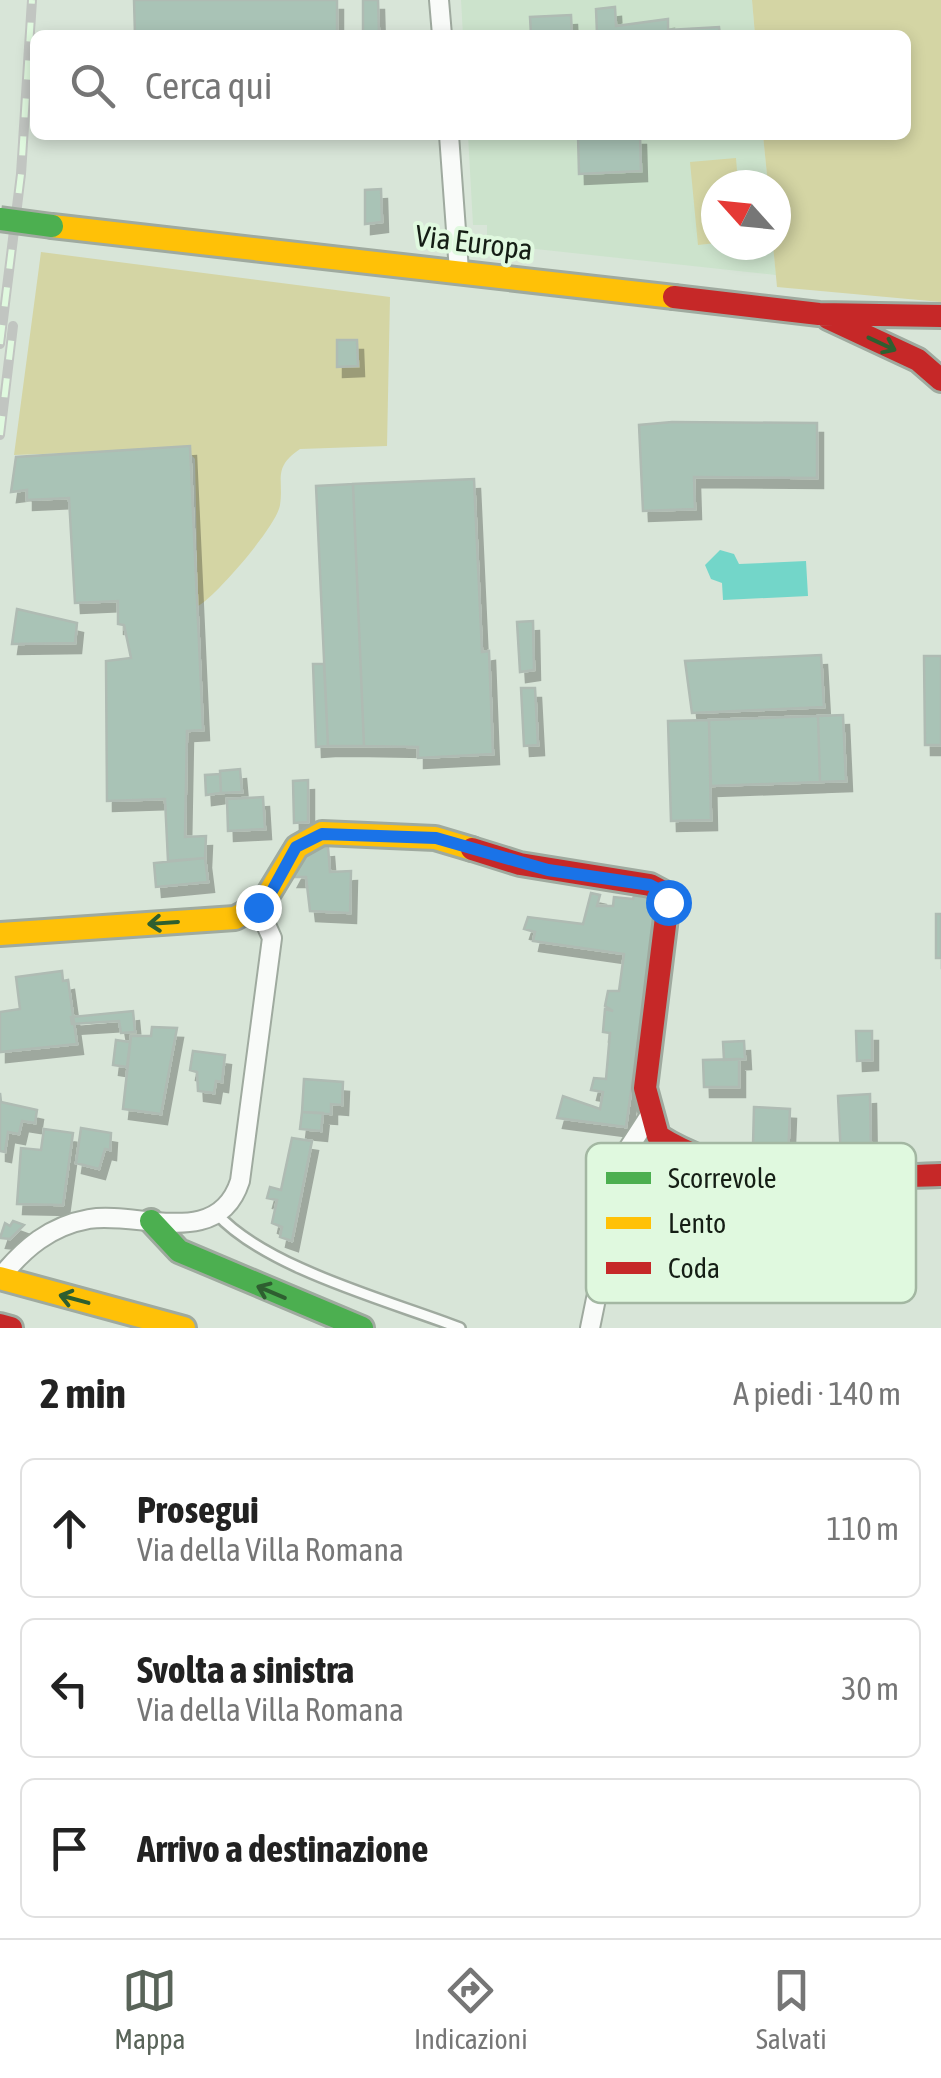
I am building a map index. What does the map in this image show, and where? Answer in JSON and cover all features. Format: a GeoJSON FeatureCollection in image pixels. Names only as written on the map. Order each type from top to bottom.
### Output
{"type":"FeatureCollection","features":[{"type":"Feature","properties":{"kind":"street"},"geometry":{"type":"LineString","coordinates":[[439,0],[442,30]]}},
{"type":"Feature","properties":{"kind":"street"},"geometry":{"type":"LineString","coordinates":[[449,140],[459,271]]}},
{"type":"Feature","properties":{"kind":"street","name":"Via Europa"},"geometry":{"type":"LineString","coordinates":[[0,219],[819,314],[941,316]]}},
{"type":"Feature","properties":{"kind":"street"},"geometry":{"type":"LineString","coordinates":[[819,314],[918,360],[941,380]]}},
{"type":"Feature","properties":{"kind":"street"},"geometry":{"type":"LineString","coordinates":[[0,934],[235,918],[258,907],[272,891],[296,847],[322,834],[436,838],[548,870],[659,888],[668,902],[645,1088],[653,1128],[667,1143]]}},
{"type":"Feature","properties":{"kind":"street"},"geometry":{"type":"LineString","coordinates":[[184,1328],[0,1278],[20,1254],[48,1232],[103,1218],[185,1225],[216,1213],[230,1202],[240,1181],[272,938],[258,907]]}},
{"type":"Feature","properties":{"kind":"street"},"geometry":{"type":"LineString","coordinates":[[632,1143],[650,1115]]}},
{"type":"Feature","properties":{"kind":"street"},"geometry":{"type":"LineString","coordinates":[[916,1175],[941,1175]]}},
{"type":"Feature","properties":{"kind":"street"},"geometry":{"type":"LineString","coordinates":[[151,1221],[179,1252],[362,1328]]}},
{"type":"Feature","properties":{"kind":"street"},"geometry":{"type":"LineString","coordinates":[[590,1328],[595,1303]]}},
{"type":"Feature","properties":{"kind":"street"},"geometry":{"type":"LineString","coordinates":[[0,1325],[11,1328]]}},
{"type":"Feature","properties":{"kind":"lane"},"geometry":{"type":"LineString","coordinates":[[216,1213],[232,1232],[265,1252],[460,1328]]}},
{"type":"Feature","properties":{"kind":"shaded area"},"geometry":{"type":"Polygon","coordinates":[[[461,0],[752,0],[755,30],[463,30],[461,0]]]}},
{"type":"Feature","properties":{"kind":"shaded area"},"geometry":{"type":"Polygon","coordinates":[[[468,140],[764,140],[766,170],[701,170],[701,260],[774,260],[776,275],[508,246],[507,238],[487,236],[487,225],[473,225],[468,140]]]}},
{"type":"Feature","properties":{"kind":"green space"},"geometry":{"type":"Polygon","coordinates":[[[752,0],[941,0],[941,302],[777,287],[774,260],[791,260],[791,170],[766,170],[764,140],[911,140],[911,30],[755,30],[752,0]]]}},
{"type":"Feature","properties":{"kind":"green space"},"geometry":{"type":"Polygon","coordinates":[[[736,158],[737,170],[701,170],[701,245],[698,245],[690,162],[736,158]]]}},
{"type":"Feature","properties":{"kind":"green space"},"geometry":{"type":"Polygon","coordinates":[[[41,252],[390,297],[387,446],[300,449],[291,456],[282,468],[280,505],[268,528],[231,576],[198,606],[195,459],[186,449],[14,455],[41,252]]]}},
{"type":"Feature","properties":{"kind":"water"},"geometry":{"type":"Polygon","coordinates":[[[720,550],[734,554],[739,564],[806,561],[808,596],[723,600],[722,583],[711,579],[705,565],[720,550]]]}},
{"type":"Feature","properties":{"kind":"building"},"geometry":{"type":"Polygon","coordinates":[[[134,0],[337,0],[337,30],[135,30],[134,0]]]}},
{"type":"Feature","properties":{"kind":"building"},"geometry":{"type":"Polygon","coordinates":[[[363,0],[378,0],[379,30],[363,30],[363,0]]]}},
{"type":"Feature","properties":{"kind":"building"},"geometry":{"type":"Polygon","coordinates":[[[615,7],[616,26],[668,19],[668,30],[597,30],[596,9],[615,7]]]}},
{"type":"Feature","properties":{"kind":"building"},"geometry":{"type":"Polygon","coordinates":[[[571,15],[572,30],[531,30],[530,17],[571,15]]]}},
{"type":"Feature","properties":{"kind":"building"},"geometry":{"type":"Polygon","coordinates":[[[719,27],[719,30],[668,30],[719,27]]]}},
{"type":"Feature","properties":{"kind":"building"},"geometry":{"type":"Polygon","coordinates":[[[578,140],[640,140],[641,171],[579,174],[578,140]]]}},
{"type":"Feature","properties":{"kind":"building"},"geometry":{"type":"Polygon","coordinates":[[[381,189],[382,222],[365,224],[365,190],[381,189]]]}},
{"type":"Feature","properties":{"kind":"building"},"geometry":{"type":"Polygon","coordinates":[[[337,340],[357,340],[358,366],[337,367],[337,340]]]}},
{"type":"Feature","properties":{"kind":"building"},"geometry":{"type":"Polygon","coordinates":[[[817,423],[817,478],[694,477],[695,509],[643,511],[639,425],[817,423]]]}},
{"type":"Feature","properties":{"kind":"building"},"geometry":{"type":"Polygon","coordinates":[[[190,446],[203,730],[187,731],[185,837],[206,836],[205,858],[168,861],[165,799],[107,801],[106,661],[131,658],[124,625],[118,624],[118,601],[75,603],[69,498],[27,500],[27,490],[11,492],[16,457],[190,446]]]}},
{"type":"Feature","properties":{"kind":"building"},"geometry":{"type":"Polygon","coordinates":[[[474,479],[482,652],[489,651],[493,754],[418,758],[418,747],[364,746],[353,484],[474,479]]]}},
{"type":"Feature","properties":{"kind":"building"},"geometry":{"type":"Polygon","coordinates":[[[353,484],[364,746],[328,746],[316,486],[353,484]]]}},
{"type":"Feature","properties":{"kind":"building"},"geometry":{"type":"Polygon","coordinates":[[[17,609],[77,623],[75,643],[12,644],[17,609]]]}},
{"type":"Feature","properties":{"kind":"building"},"geometry":{"type":"Polygon","coordinates":[[[533,621],[534,670],[520,672],[517,622],[533,621]]]}},
{"type":"Feature","properties":{"kind":"building"},"geometry":{"type":"Polygon","coordinates":[[[821,655],[824,707],[692,713],[685,661],[821,655]]]}},
{"type":"Feature","properties":{"kind":"building"},"geometry":{"type":"Polygon","coordinates":[[[924,656],[941,656],[941,745],[925,745],[924,656]]]}},
{"type":"Feature","properties":{"kind":"building"},"geometry":{"type":"Polygon","coordinates":[[[313,664],[324,664],[328,746],[316,747],[313,664]]]}},
{"type":"Feature","properties":{"kind":"building"},"geometry":{"type":"Polygon","coordinates":[[[521,688],[535,688],[538,745],[524,746],[521,688]]]}},
{"type":"Feature","properties":{"kind":"building"},"geometry":{"type":"Polygon","coordinates":[[[843,715],[846,781],[820,782],[818,716],[843,715]]]}},
{"type":"Feature","properties":{"kind":"building"},"geometry":{"type":"Polygon","coordinates":[[[818,716],[820,782],[711,786],[709,720],[818,716]]]}},
{"type":"Feature","properties":{"kind":"building"},"geometry":{"type":"Polygon","coordinates":[[[709,720],[711,820],[671,821],[668,721],[709,720]]]}},
{"type":"Feature","properties":{"kind":"building"},"geometry":{"type":"Polygon","coordinates":[[[240,769],[242,792],[221,793],[220,771],[240,769]]]}},
{"type":"Feature","properties":{"kind":"building"},"geometry":{"type":"Polygon","coordinates":[[[220,774],[221,793],[206,795],[205,775],[220,774]]]}},
{"type":"Feature","properties":{"kind":"building"},"geometry":{"type":"Polygon","coordinates":[[[308,780],[308,822],[294,823],[293,781],[308,780]]]}},
{"type":"Feature","properties":{"kind":"building"},"geometry":{"type":"Polygon","coordinates":[[[263,797],[265,829],[228,831],[227,799],[263,797]]]}},
{"type":"Feature","properties":{"kind":"building"},"geometry":{"type":"Polygon","coordinates":[[[328,847],[330,872],[351,871],[350,913],[310,911],[306,877],[292,877],[307,849],[328,847]]]}},
{"type":"Feature","properties":{"kind":"building"},"geometry":{"type":"Polygon","coordinates":[[[205,858],[208,882],[156,887],[154,863],[205,858]]]}},
{"type":"Feature","properties":{"kind":"building"},"geometry":{"type":"Polygon","coordinates":[[[637,888],[659,893],[626,1127],[557,1118],[563,1096],[600,1109],[603,1092],[591,1090],[594,1078],[606,1079],[610,1033],[603,1032],[605,1009],[613,1011],[605,1006],[608,991],[619,991],[624,954],[533,941],[535,932],[524,929],[528,917],[583,924],[591,893],[600,895],[597,906],[613,906],[614,897],[633,899],[637,888]]]}},
{"type":"Feature","properties":{"kind":"building"},"geometry":{"type":"Polygon","coordinates":[[[936,914],[941,914],[941,958],[936,958],[936,914]]]}},
{"type":"Feature","properties":{"kind":"building"},"geometry":{"type":"Polygon","coordinates":[[[62,971],[63,981],[68,980],[77,1044],[0,1052],[0,1012],[20,1009],[16,977],[62,971]]]}},
{"type":"Feature","properties":{"kind":"building"},"geometry":{"type":"Polygon","coordinates":[[[133,1011],[135,1032],[121,1033],[119,1021],[72,1024],[71,1017],[133,1011]]]}},
{"type":"Feature","properties":{"kind":"building"},"geometry":{"type":"Polygon","coordinates":[[[152,1027],[177,1028],[161,1114],[123,1109],[131,1036],[151,1036],[152,1027]]]}},
{"type":"Feature","properties":{"kind":"building"},"geometry":{"type":"Polygon","coordinates":[[[856,1031],[872,1031],[872,1060],[857,1061],[856,1031]]]}},
{"type":"Feature","properties":{"kind":"building"},"geometry":{"type":"Polygon","coordinates":[[[116,1040],[130,1042],[127,1067],[113,1065],[116,1040]]]}},
{"type":"Feature","properties":{"kind":"building"},"geometry":{"type":"Polygon","coordinates":[[[744,1041],[745,1059],[724,1060],[723,1042],[744,1041]]]}},
{"type":"Feature","properties":{"kind":"building"},"geometry":{"type":"Polygon","coordinates":[[[193,1051],[225,1055],[222,1082],[216,1081],[214,1093],[198,1091],[197,1072],[190,1070],[193,1051]]]}},
{"type":"Feature","properties":{"kind":"building"},"geometry":{"type":"Polygon","coordinates":[[[739,1059],[739,1087],[704,1087],[703,1060],[739,1059]]]}},
{"type":"Feature","properties":{"kind":"building"},"geometry":{"type":"Polygon","coordinates":[[[304,1079],[343,1082],[342,1105],[331,1104],[331,1114],[302,1112],[304,1079]]]}},
{"type":"Feature","properties":{"kind":"building"},"geometry":{"type":"Polygon","coordinates":[[[0,1093],[1,1102],[37,1110],[35,1123],[22,1121],[19,1134],[8,1132],[5,1152],[0,1151],[0,1093]]]}},
{"type":"Feature","properties":{"kind":"building"},"geometry":{"type":"Polygon","coordinates":[[[870,1094],[871,1143],[840,1143],[838,1096],[870,1094]]]}},
{"type":"Feature","properties":{"kind":"building"},"geometry":{"type":"Polygon","coordinates":[[[754,1107],[790,1109],[789,1143],[753,1143],[754,1107]]]}},
{"type":"Feature","properties":{"kind":"building"},"geometry":{"type":"Polygon","coordinates":[[[302,1112],[323,1113],[321,1131],[300,1129],[302,1112]]]}},
{"type":"Feature","properties":{"kind":"building"},"geometry":{"type":"Polygon","coordinates":[[[81,1128],[111,1133],[110,1150],[105,1149],[99,1169],[76,1163],[81,1128]]]}},
{"type":"Feature","properties":{"kind":"building"},"geometry":{"type":"Polygon","coordinates":[[[44,1129],[73,1133],[63,1205],[17,1204],[21,1148],[41,1150],[44,1129]]]}},
{"type":"Feature","properties":{"kind":"building"},"geometry":{"type":"Polygon","coordinates":[[[292,1138],[312,1141],[292,1241],[280,1237],[282,1227],[272,1223],[277,1200],[267,1198],[270,1187],[281,1190],[292,1138]]]}},
{"type":"Feature","properties":{"kind":"building"},"geometry":{"type":"Polygon","coordinates":[[[13,1221],[24,1225],[10,1239],[0,1238],[5,1223],[10,1226],[13,1221]]]}},
{"type":"Feature","properties":{"kind":"railway"},"geometry":{"type":"LineString","coordinates":[[30,30],[32,0]]}},
{"type":"Feature","properties":{"kind":"railway"},"geometry":{"type":"LineString","coordinates":[[0,344],[21,174],[30,32]]}},
{"type":"Feature","properties":{"kind":"railway"},"geometry":{"type":"LineString","coordinates":[[0,435],[13,326]]}},
{"type":"Feature","properties":{"kind":"traffic: fast"},"geometry":{"type":"LineString","coordinates":[[0,219],[52,226]]}},
{"type":"Feature","properties":{"kind":"traffic: fast"},"geometry":{"type":"LineString","coordinates":[[151,1221],[179,1251],[362,1328]]}},
{"type":"Feature","properties":{"kind":"traffic: slow"},"geometry":{"type":"LineString","coordinates":[[52,226],[674,297]]}},
{"type":"Feature","properties":{"kind":"traffic: slow"},"geometry":{"type":"LineString","coordinates":[[0,934],[235,918],[263,903],[297,847],[322,833],[435,838],[472,849]]}},
{"type":"Feature","properties":{"kind":"traffic: slow"},"geometry":{"type":"LineString","coordinates":[[0,1278],[184,1328]]}},
{"type":"Feature","properties":{"kind":"traffic: jam"},"geometry":{"type":"LineString","coordinates":[[674,297],[819,314],[941,316]]}},
{"type":"Feature","properties":{"kind":"traffic: jam"},"geometry":{"type":"LineString","coordinates":[[828,318],[918,360],[941,380]]}},
{"type":"Feature","properties":{"kind":"traffic: jam"},"geometry":{"type":"LineString","coordinates":[[472,849],[520,864],[650,885],[665,893],[668,901],[645,1088],[658,1136],[672,1143]]}},
{"type":"Feature","properties":{"kind":"traffic: jam"},"geometry":{"type":"LineString","coordinates":[[916,1176],[941,1175]]}},
{"type":"Feature","properties":{"kind":"traffic: jam"},"geometry":{"type":"LineString","coordinates":[[0,1325],[11,1328]]}},
{"type":"Feature","properties":{"kind":"route"},"geometry":{"type":"LineString","coordinates":[[258,907],[272,891],[296,847],[322,834],[413,834],[436,838],[520,864],[650,885],[665,893],[668,902]]}}]}
